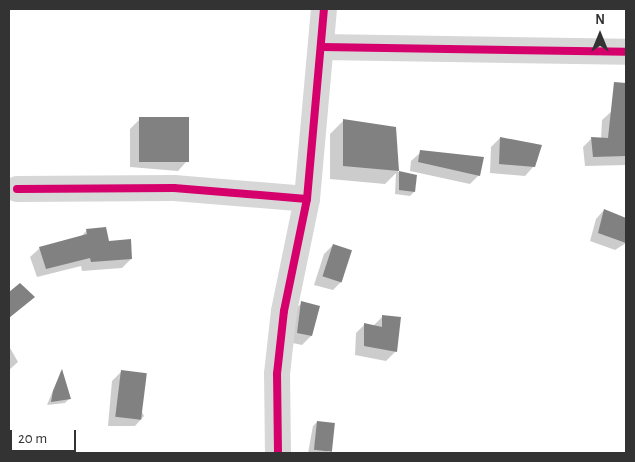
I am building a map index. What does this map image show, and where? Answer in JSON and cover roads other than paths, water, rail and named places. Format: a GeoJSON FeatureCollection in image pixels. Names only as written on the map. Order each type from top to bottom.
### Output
{"type":"FeatureCollection","features":[{"type":"Feature","properties":{"kind":"street"},"geometry":{"type":"LineString","coordinates":[[278,453],[279,356],[284,311],[307,199],[324,9]]}},
{"type":"Feature","properties":{"kind":"street"},"geometry":{"type":"LineString","coordinates":[[322,47],[626,52]]}},
{"type":"Feature","properties":{"kind":"street"},"geometry":{"type":"LineString","coordinates":[[17,189],[174,188],[307,199]]}}]}
